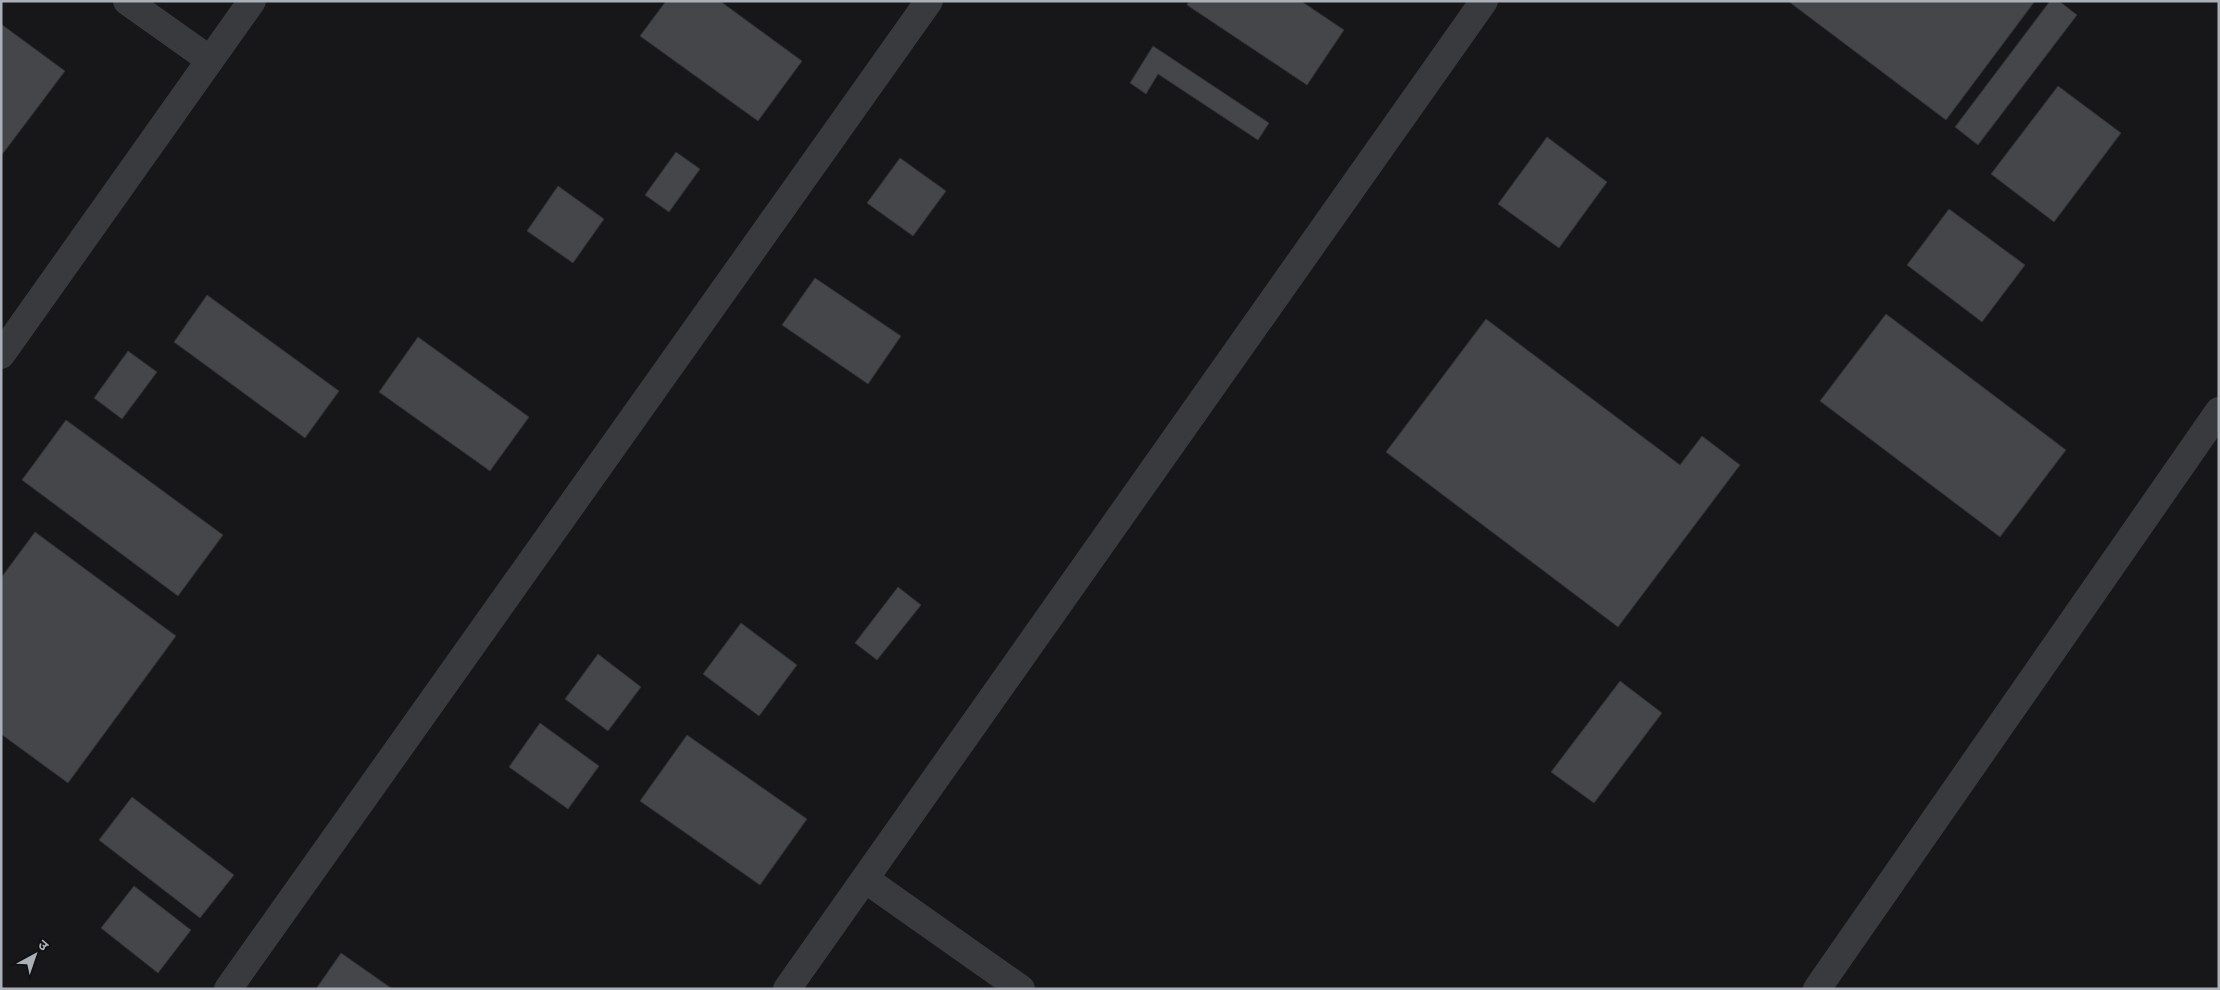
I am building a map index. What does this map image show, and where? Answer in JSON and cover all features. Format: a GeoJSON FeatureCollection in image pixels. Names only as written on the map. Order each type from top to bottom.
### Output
{"type":"FeatureCollection","features":[{"type":"Feature","properties":{"kind":"street"},"geometry":{"type":"LineString","coordinates":[[127,1],[210,60]]}},
{"type":"Feature","properties":{"kind":"street"},"geometry":{"type":"LineString","coordinates":[[1,355],[252,1]]}},
{"type":"Feature","properties":{"kind":"street"},"geometry":{"type":"LineString","coordinates":[[228,989],[929,1]]}},
{"type":"Feature","properties":{"kind":"street"},"geometry":{"type":"LineString","coordinates":[[787,989],[1484,1]]}},
{"type":"Feature","properties":{"kind":"street"},"geometry":{"type":"LineString","coordinates":[[1817,989],[2219,412]]}},
{"type":"Feature","properties":{"kind":"street"},"geometry":{"type":"LineString","coordinates":[[865,879],[1022,989]]}},
{"type":"Feature","properties":{"kind":"building"},"geometry":{"type":"Polygon","coordinates":[[[666,1],[720,1],[802,61],[758,121],[640,36],[666,1]]]}},
{"type":"Feature","properties":{"kind":"building"},"geometry":{"type":"Polygon","coordinates":[[[1189,1],[1301,1],[1344,30],[1307,85],[1187,5],[1189,1]]]}},
{"type":"Feature","properties":{"kind":"building"},"geometry":{"type":"Polygon","coordinates":[[[1788,1],[2035,1],[1946,120],[1788,1]]]}},
{"type":"Feature","properties":{"kind":"building"},"geometry":{"type":"Polygon","coordinates":[[[2050,1],[2059,1],[2077,15],[1978,145],[1955,127],[2050,1]]]}},
{"type":"Feature","properties":{"kind":"building"},"geometry":{"type":"Polygon","coordinates":[[[1,24],[65,71],[1,156],[1,24]]]}},
{"type":"Feature","properties":{"kind":"building"},"geometry":{"type":"Polygon","coordinates":[[[1153,46],[1269,123],[1258,140],[1158,74],[1146,94],[1130,83],[1153,46]]]}},
{"type":"Feature","properties":{"kind":"building"},"geometry":{"type":"Polygon","coordinates":[[[2058,86],[2121,133],[2054,222],[1991,174],[2058,86]]]}},
{"type":"Feature","properties":{"kind":"building"},"geometry":{"type":"Polygon","coordinates":[[[1547,137],[1607,182],[1559,248],[1498,204],[1547,137]]]}},
{"type":"Feature","properties":{"kind":"building"},"geometry":{"type":"Polygon","coordinates":[[[676,152],[700,169],[669,212],[645,195],[676,152]]]}},
{"type":"Feature","properties":{"kind":"building"},"geometry":{"type":"Polygon","coordinates":[[[900,158],[946,191],[913,236],[867,203],[900,158]]]}},
{"type":"Feature","properties":{"kind":"building"},"geometry":{"type":"Polygon","coordinates":[[[558,186],[604,219],[573,263],[527,231],[558,186]]]}},
{"type":"Feature","properties":{"kind":"building"},"geometry":{"type":"Polygon","coordinates":[[[1949,209],[2025,265],[1982,322],[1907,265],[1949,209]]]}},
{"type":"Feature","properties":{"kind":"building"},"geometry":{"type":"Polygon","coordinates":[[[815,278],[901,336],[868,384],[782,325],[815,278]]]}},
{"type":"Feature","properties":{"kind":"building"},"geometry":{"type":"Polygon","coordinates":[[[207,295],[339,391],[305,438],[174,342],[207,295]]]}},
{"type":"Feature","properties":{"kind":"building"},"geometry":{"type":"Polygon","coordinates":[[[1886,314],[2066,450],[2000,537],[1820,401],[1886,314]]]}},
{"type":"Feature","properties":{"kind":"building"},"geometry":{"type":"Polygon","coordinates":[[[1486,319],[1680,465],[1702,436],[1740,465],[1618,627],[1386,452],[1486,319]]]}},
{"type":"Feature","properties":{"kind":"building"},"geometry":{"type":"Polygon","coordinates":[[[418,337],[529,417],[490,471],[379,392],[418,337]]]}},
{"type":"Feature","properties":{"kind":"building"},"geometry":{"type":"Polygon","coordinates":[[[128,351],[157,372],[122,419],[94,398],[128,351]]]}},
{"type":"Feature","properties":{"kind":"building"},"geometry":{"type":"Polygon","coordinates":[[[66,420],[223,535],[178,596],[22,480],[66,420]]]}},
{"type":"Feature","properties":{"kind":"building"},"geometry":{"type":"Polygon","coordinates":[[[35,532],[176,636],[68,783],[1,734],[1,578],[35,532]]]}},
{"type":"Feature","properties":{"kind":"building"},"geometry":{"type":"Polygon","coordinates":[[[898,587],[921,605],[877,660],[855,643],[898,587]]]}},
{"type":"Feature","properties":{"kind":"building"},"geometry":{"type":"Polygon","coordinates":[[[741,623],[797,665],[759,716],[703,674],[741,623]]]}},
{"type":"Feature","properties":{"kind":"building"},"geometry":{"type":"Polygon","coordinates":[[[598,654],[641,687],[608,731],[565,699],[598,654]]]}},
{"type":"Feature","properties":{"kind":"building"},"geometry":{"type":"Polygon","coordinates":[[[1620,681],[1662,713],[1594,803],[1551,772],[1620,681]]]}},
{"type":"Feature","properties":{"kind":"building"},"geometry":{"type":"Polygon","coordinates":[[[540,723],[599,766],[568,809],[509,767],[540,723]]]}},
{"type":"Feature","properties":{"kind":"building"},"geometry":{"type":"Polygon","coordinates":[[[687,735],[807,819],[760,885],[640,801],[687,735]]]}},
{"type":"Feature","properties":{"kind":"building"},"geometry":{"type":"Polygon","coordinates":[[[132,797],[234,875],[200,918],[99,840],[132,797]]]}},
{"type":"Feature","properties":{"kind":"building"},"geometry":{"type":"Polygon","coordinates":[[[134,886],[191,930],[158,973],[101,928],[134,886]]]}},
{"type":"Feature","properties":{"kind":"building"},"geometry":{"type":"Polygon","coordinates":[[[341,953],[391,988],[391,989],[316,989],[341,953]]]}}]}
